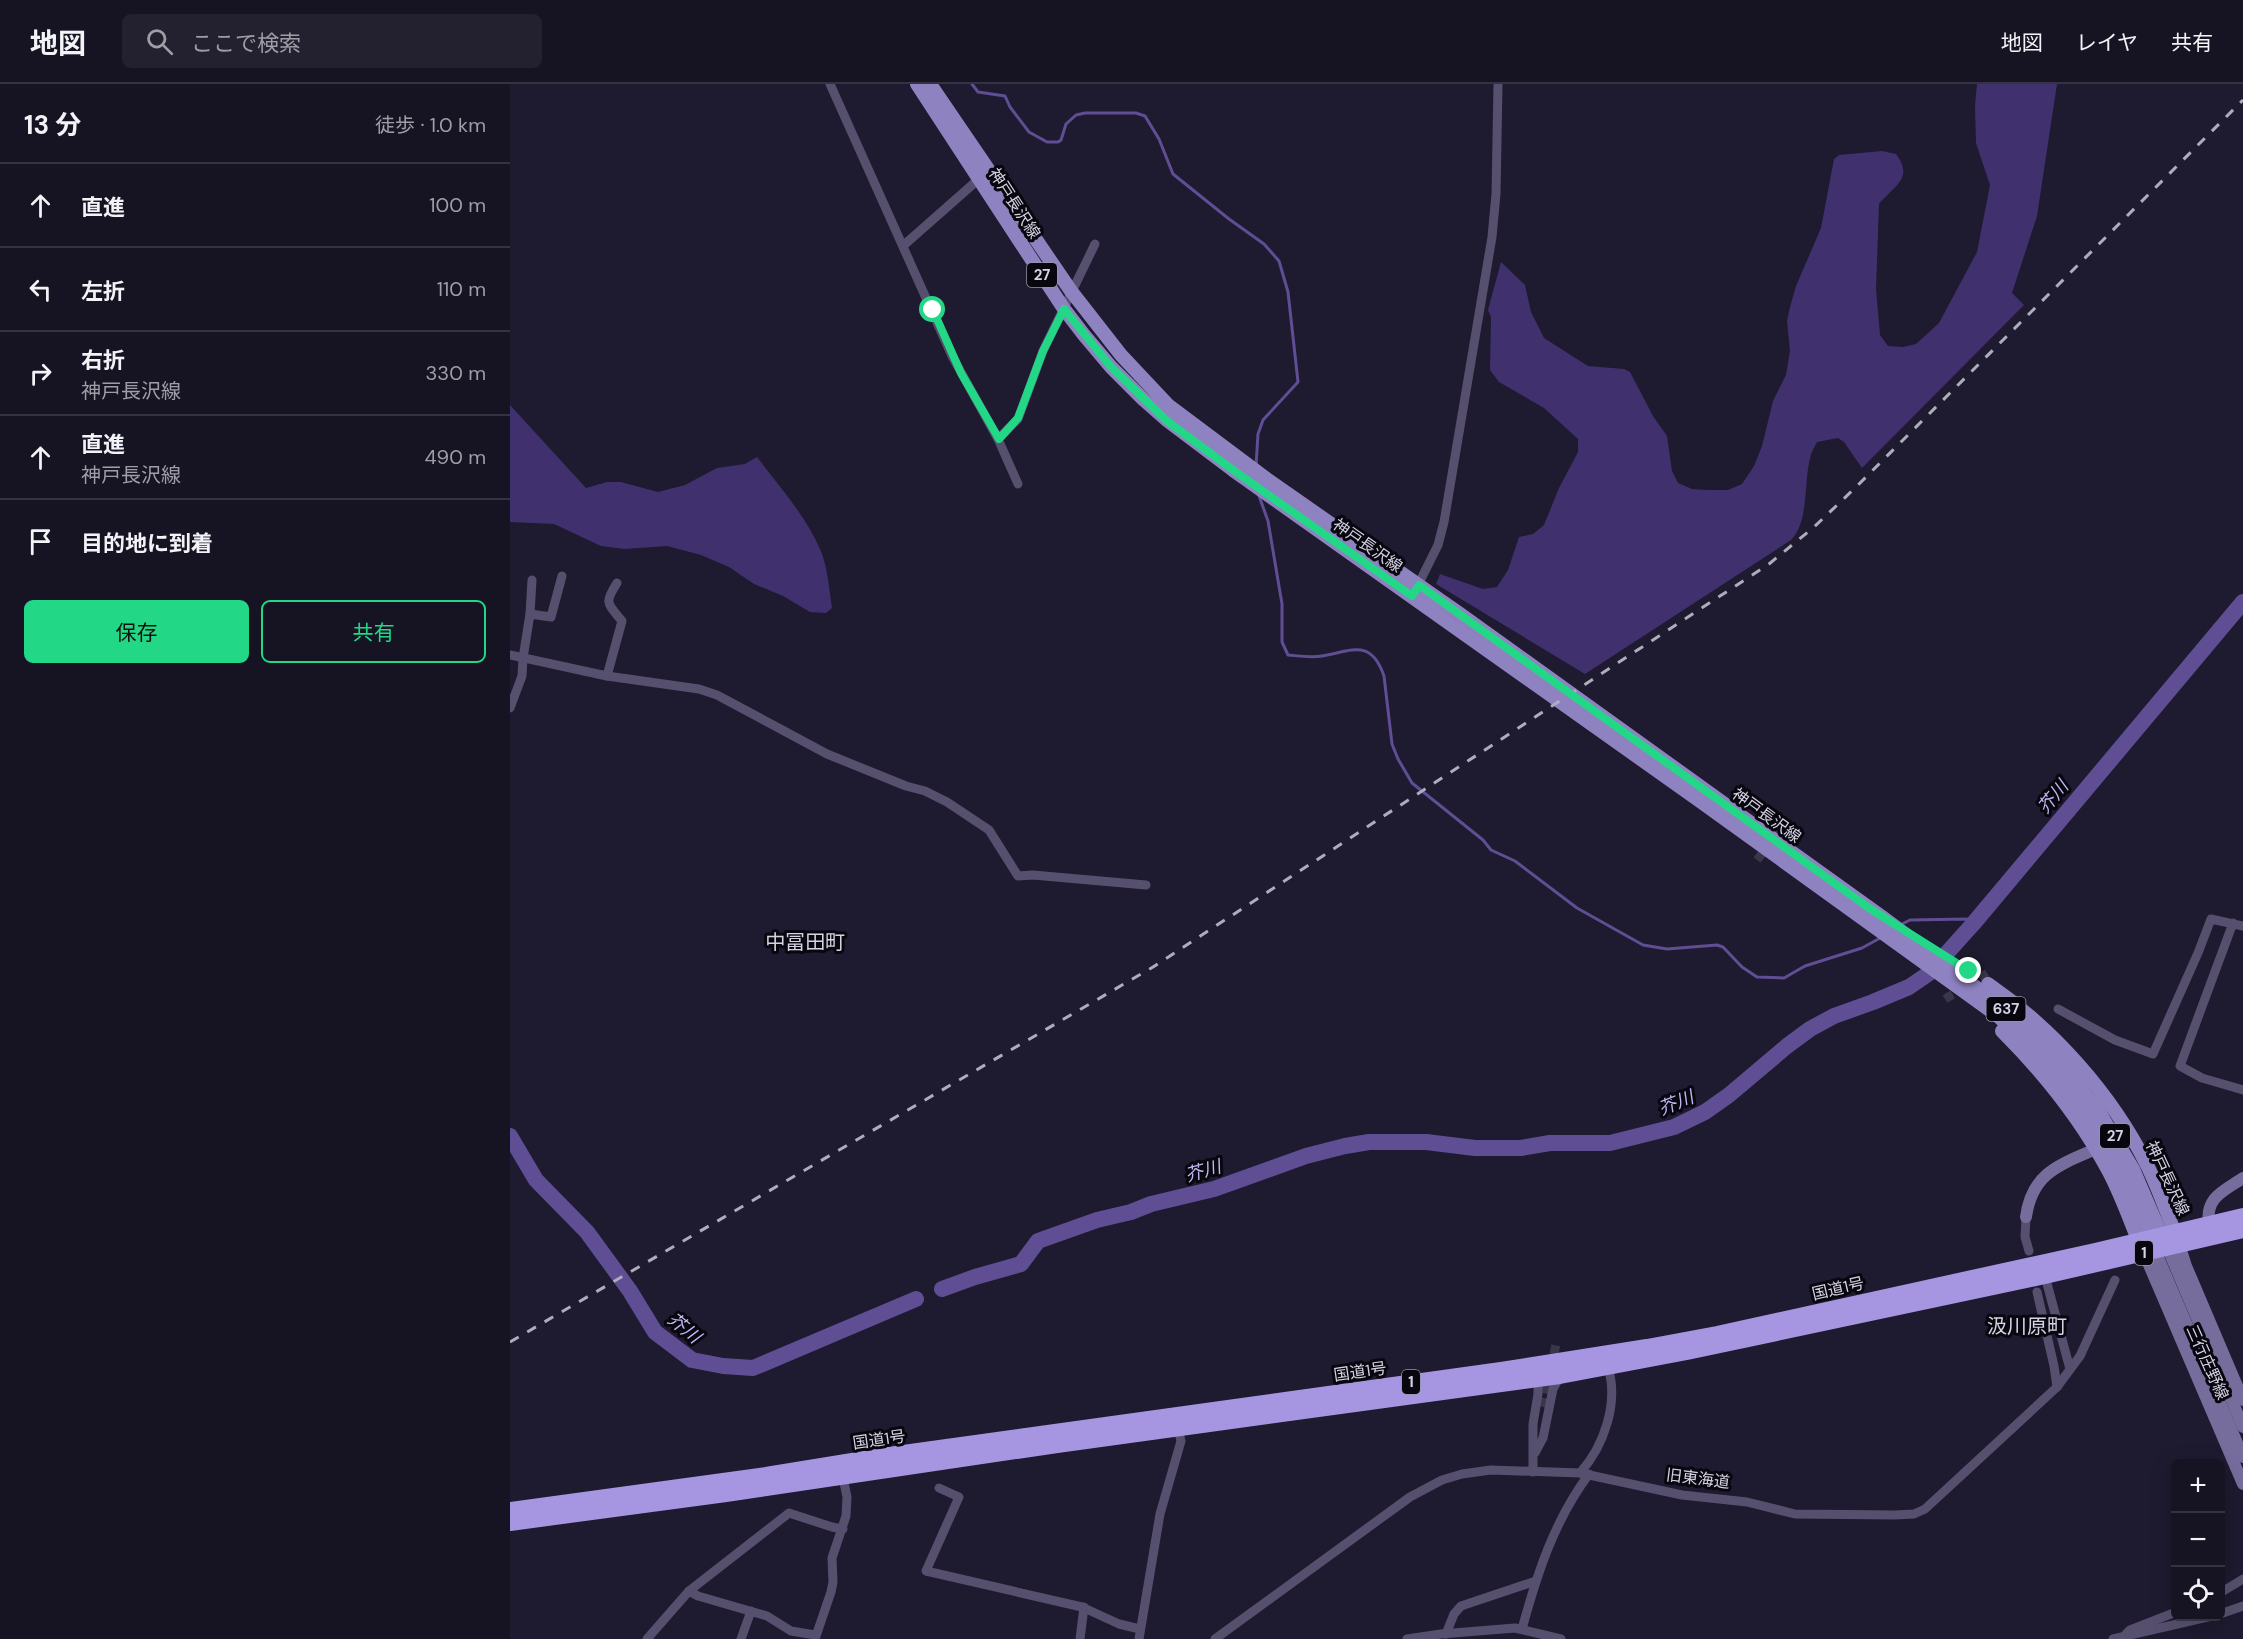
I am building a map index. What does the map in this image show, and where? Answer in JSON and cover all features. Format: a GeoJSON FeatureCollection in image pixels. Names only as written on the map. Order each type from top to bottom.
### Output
{"type":"FeatureCollection","features":[{"type":"Feature","properties":{"kind":"highway","name":"国道1号"},"geometry":{"type":"LineString","coordinates":[[510,1523],[1560,1376],[1687,1352],[2045,1276],[2209,1224],[2243,1216]]}},
{"type":"Feature","properties":{"kind":"highway","name":"国道1号"},"geometry":{"type":"LineString","coordinates":[[510,1510],[1501,1370],[1647,1347],[2158,1242],[2243,1230]]}},
{"type":"Feature","properties":{"kind":"main road","name":"神戸長沢線"},"geometry":{"type":"LineString","coordinates":[[917,84],[1064,309],[1111,367],[1143,399],[1195,443],[1308,523],[1415,591]]}},
{"type":"Feature","properties":{"kind":"main road","name":"神戸長沢線"},"geometry":{"type":"LineString","coordinates":[[930,84],[1071,291],[1121,355],[1168,405],[1195,427],[1306,506],[1415,591],[1865,913],[1961,976],[1972,1006],[1993,1022],[2082,1069],[2146,1164],[2158,1242]]}},
{"type":"Feature","properties":{"kind":"main road","name":"神戸長沢線"},"geometry":{"type":"LineString","coordinates":[[1865,913],[1882,917],[2025,1024],[2043,1049],[2124,1204],[2158,1242]]}},
{"type":"Feature","properties":{"kind":"main road","name":"神戸長沢線"},"geometry":{"type":"LineString","coordinates":[[2043,1049],[2081,1086],[2117,1140],[2133,1169],[2158,1242]]}},
{"type":"Feature","properties":{"kind":"main road"},"geometry":{"type":"LineString","coordinates":[[2026,1217],[2030,1197],[2040,1180],[2061,1164],[2096,1149]]}},
{"type":"Feature","properties":{"kind":"main road"},"geometry":{"type":"LineString","coordinates":[[2209,1224],[2209,1208],[2216,1197],[2243,1178]]}},
{"type":"Feature","properties":{"kind":"main road","name":"三行庄野線"},"geometry":{"type":"LineString","coordinates":[[2158,1242],[2186,1266],[2243,1400]]}},
{"type":"Feature","properties":{"kind":"main road","name":"三行庄野線"},"geometry":{"type":"LineString","coordinates":[[2158,1242],[2243,1427]]}},
{"type":"Feature","properties":{"kind":"main road","name":"三行庄野線"},"geometry":{"type":"LineString","coordinates":[[2158,1242],[2243,1457]]}},
{"type":"Feature","properties":{"kind":"main road","name":"三行庄野線"},"geometry":{"type":"LineString","coordinates":[[2158,1242],[2243,1484]]}},
{"type":"Feature","properties":{"kind":"street"},"geometry":{"type":"LineString","coordinates":[[830,84],[952,356],[999,439],[1018,484]]}},
{"type":"Feature","properties":{"kind":"street"},"geometry":{"type":"LineString","coordinates":[[1415,591],[1438,545],[1444,522],[1492,237],[1496,194],[1498,84]]}},
{"type":"Feature","properties":{"kind":"street"},"geometry":{"type":"LineString","coordinates":[[904,245],[980,178]]}},
{"type":"Feature","properties":{"kind":"street"},"geometry":{"type":"LineString","coordinates":[[999,439],[1018,418],[1039,361],[1095,244]]}},
{"type":"Feature","properties":{"kind":"street"},"geometry":{"type":"LineString","coordinates":[[530,614],[551,617],[561,576]]}},
{"type":"Feature","properties":{"kind":"street"},"geometry":{"type":"LineString","coordinates":[[510,708],[522,676],[522,658],[530,614],[532,580]]}},
{"type":"Feature","properties":{"kind":"street"},"geometry":{"type":"LineString","coordinates":[[607,676],[622,621],[608,604],[608,598],[617,583]]}},
{"type":"Feature","properties":{"kind":"street"},"geometry":{"type":"LineString","coordinates":[[510,655],[607,676],[699,689],[717,695],[827,753],[906,786],[925,791],[947,802],[989,830],[1017,876],[1033,874],[1146,885]]}},
{"type":"Feature","properties":{"kind":"street"},"geometry":{"type":"LineString","coordinates":[[2058,1009],[2115,1040],[2154,1054],[2211,919],[2243,926]]}},
{"type":"Feature","properties":{"kind":"street"},"geometry":{"type":"LineString","coordinates":[[2233,923],[2180,1066],[2202,1078],[2243,1090]]}},
{"type":"Feature","properties":{"kind":"street"},"geometry":{"type":"LineString","coordinates":[[2026,1217],[2025,1237],[2029,1251]]}},
{"type":"Feature","properties":{"kind":"street"},"geometry":{"type":"LineString","coordinates":[[2045,1276],[2070,1369]]}},
{"type":"Feature","properties":{"kind":"street","name":"旧東海道"},"geometry":{"type":"LineString","coordinates":[[1215,1639],[1367,1527],[1422,1490],[1442,1480],[1477,1471],[1584,1474],[1682,1495],[1748,1502],[1795,1514],[1864,1516],[1914,1514],[1925,1509],[2057,1387],[2080,1356],[2115,1280]]}},
{"type":"Feature","properties":{"kind":"street"},"geometry":{"type":"LineString","coordinates":[[2037,1292],[2055,1366],[2057,1387]]}},
{"type":"Feature","properties":{"kind":"street"},"geometry":{"type":"LineString","coordinates":[[1522,1629],[1536,1581],[1557,1526],[1603,1436],[1611,1394],[1612,1378],[1608,1367]]}},
{"type":"Feature","properties":{"kind":"street"},"geometry":{"type":"LineString","coordinates":[[1534,1455],[1543,1438],[1553,1389],[1560,1376]]}},
{"type":"Feature","properties":{"kind":"street"},"geometry":{"type":"LineString","coordinates":[[1533,1472],[1533,1424],[1538,1394],[1538,1386],[1534,1380]]}},
{"type":"Feature","properties":{"kind":"street"},"geometry":{"type":"LineString","coordinates":[[1534,1455],[1543,1407]]}},
{"type":"Feature","properties":{"kind":"street"},"geometry":{"type":"LineString","coordinates":[[939,1488],[959,1497],[926,1571],[1084,1607],[1139,1634],[1160,1514],[1181,1441],[1178,1429]]}},
{"type":"Feature","properties":{"kind":"street"},"geometry":{"type":"LineString","coordinates":[[689,1591],[698,1596],[767,1616],[791,1631],[815,1637],[831,1592],[832,1558],[846,1516],[847,1497],[843,1478]]}},
{"type":"Feature","properties":{"kind":"street"},"geometry":{"type":"LineString","coordinates":[[647,1639],[689,1591],[789,1513],[843,1529]]}},
{"type":"Feature","properties":{"kind":"street"},"geometry":{"type":"LineString","coordinates":[[2225,1590],[2243,1579]]}},
{"type":"Feature","properties":{"kind":"street"},"geometry":{"type":"LineString","coordinates":[[1446,1634],[1454,1614],[1461,1606],[1536,1581]]}},
{"type":"Feature","properties":{"kind":"street"},"geometry":{"type":"LineString","coordinates":[[2225,1612],[2243,1606]]}},
{"type":"Feature","properties":{"kind":"street"},"geometry":{"type":"LineString","coordinates":[[1080,1639],[1084,1607]]}},
{"type":"Feature","properties":{"kind":"street"},"geometry":{"type":"LineString","coordinates":[[741,1639],[751,1611]]}},
{"type":"Feature","properties":{"kind":"street"},"geometry":{"type":"LineString","coordinates":[[2118,1638],[2130,1630],[2171,1614]]}},
{"type":"Feature","properties":{"kind":"street"},"geometry":{"type":"LineString","coordinates":[[2118,1638],[2194,1621]]}},
{"type":"Feature","properties":{"kind":"street"},"geometry":{"type":"LineString","coordinates":[[1407,1639],[1446,1634],[1497,1635],[1522,1629],[1561,1639]]}},
{"type":"Feature","properties":{"kind":"shaded area"},"geometry":{"type":"Polygon","coordinates":[[[1977,84],[2057,84],[2037,216],[2012,293],[2024,305],[1862,468],[1844,442],[1838,438],[1817,442],[1811,453],[1804,511],[1797,532],[1791,540],[1585,674],[1436,584],[1440,574],[1483,589],[1497,587],[1508,570],[1519,537],[1533,534],[1544,525],[1559,488],[1578,452],[1578,439],[1544,408],[1499,382],[1490,370],[1491,317],[1488,310],[1501,262],[1525,285],[1531,312],[1544,338],[1588,366],[1624,369],[1630,372],[1653,416],[1667,436],[1672,471],[1678,483],[1692,489],[1728,490],[1742,484],[1754,466],[1762,446],[1773,401],[1786,375],[1790,351],[1787,321],[1790,307],[1796,286],[1821,228],[1834,159],[1839,155],[1882,151],[1896,154],[1903,169],[1900,181],[1879,204],[1876,289],[1880,335],[1888,346],[1903,347],[1916,344],[1939,323],[1977,252],[1990,185],[1976,143],[1977,84]]]}},
{"type":"Feature","properties":{"kind":"shaded area"},"geometry":{"type":"Polygon","coordinates":[[[510,405],[586,488],[607,482],[621,482],[658,492],[685,485],[717,468],[745,464],[757,457],[791,501],[814,536],[825,563],[832,608],[826,613],[810,612],[783,596],[754,584],[729,567],[701,555],[667,546],[624,549],[601,546],[554,524],[510,522],[510,405]]]}},
{"type":"Feature","properties":{"kind":"waterway"},"geometry":{"type":"LineString","coordinates":[[972,84],[978,92],[1005,96],[1010,107],[1029,132],[1047,142],[1061,140],[1066,124],[1076,115],[1136,113],[1145,116],[1159,139],[1173,174],[1264,244],[1279,261],[1288,292],[1298,382],[1263,420],[1258,434],[1256,466]]}},
{"type":"Feature","properties":{"kind":"waterway"},"geometry":{"type":"LineString","coordinates":[[1258,493],[1268,521],[1282,604],[1282,642],[1288,655],[1318,657],[1359,650],[1373,656],[1384,676],[1392,744],[1412,783],[1483,840],[1491,850],[1515,861],[1577,908],[1643,945],[1667,949],[1717,945],[1723,947],[1742,967],[1757,977],[1784,978],[1805,966],[1862,948],[1882,937]]}},
{"type":"Feature","properties":{"kind":"waterway","name":"芥川"},"geometry":{"type":"LineString","coordinates":[[942,1289],[1021,1264],[1038,1241],[1097,1220],[1214,1189],[1306,1156],[1345,1146],[1369,1142],[1426,1142],[1475,1148],[1521,1148],[1550,1143],[1610,1143],[1674,1127],[1705,1112],[1810,1029],[1834,1016],[1909,987],[1928,974],[1973,924],[2243,602]]}},
{"type":"Feature","properties":{"kind":"waterway"},"geometry":{"type":"LineString","coordinates":[[1900,925],[1910,920],[1967,919],[1973,924]]}},
{"type":"Feature","properties":{"kind":"waterway","name":"芥川"},"geometry":{"type":"LineString","coordinates":[[510,1136],[536,1180],[587,1232],[630,1291],[655,1332],[692,1360],[723,1366],[753,1368],[916,1299]]}},
{"type":"Feature","properties":{"kind":"tunnel"},"geometry":{"type":"LineString","coordinates":[[1757,860],[1782,829]]}},
{"type":"Feature","properties":{"kind":"tunnel"},"geometry":{"type":"LineString","coordinates":[[1945,999],[1991,971]]}},
{"type":"Feature","properties":{"kind":"tunnel"},"geometry":{"type":"LineString","coordinates":[[1543,1407],[1556,1344]]}},
{"type":"Feature","properties":{"kind":"railway"},"geometry":{"type":"LineString","coordinates":[[510,1342],[1153,967],[1769,564],[1814,527],[1854,489],[2243,100]]}},
{"type":"Feature","properties":{"kind":"district","name":"中冨田町"},"geometry":{"type":"Point","coordinates":[805,942]}},
{"type":"Feature","properties":{"kind":"district","name":"汲川原町"},"geometry":{"type":"Point","coordinates":[2027,1326]}},
{"type":"Feature","properties":{"kind":"route"},"geometry":{"type":"LineString","coordinates":[[933,310],[952,356],[999,439],[1018,418],[1043,351],[1064,309],[1111,367],[1167,421],[1195,443],[1412,596],[1419,585],[1869,908],[1969,971]]}}]}
